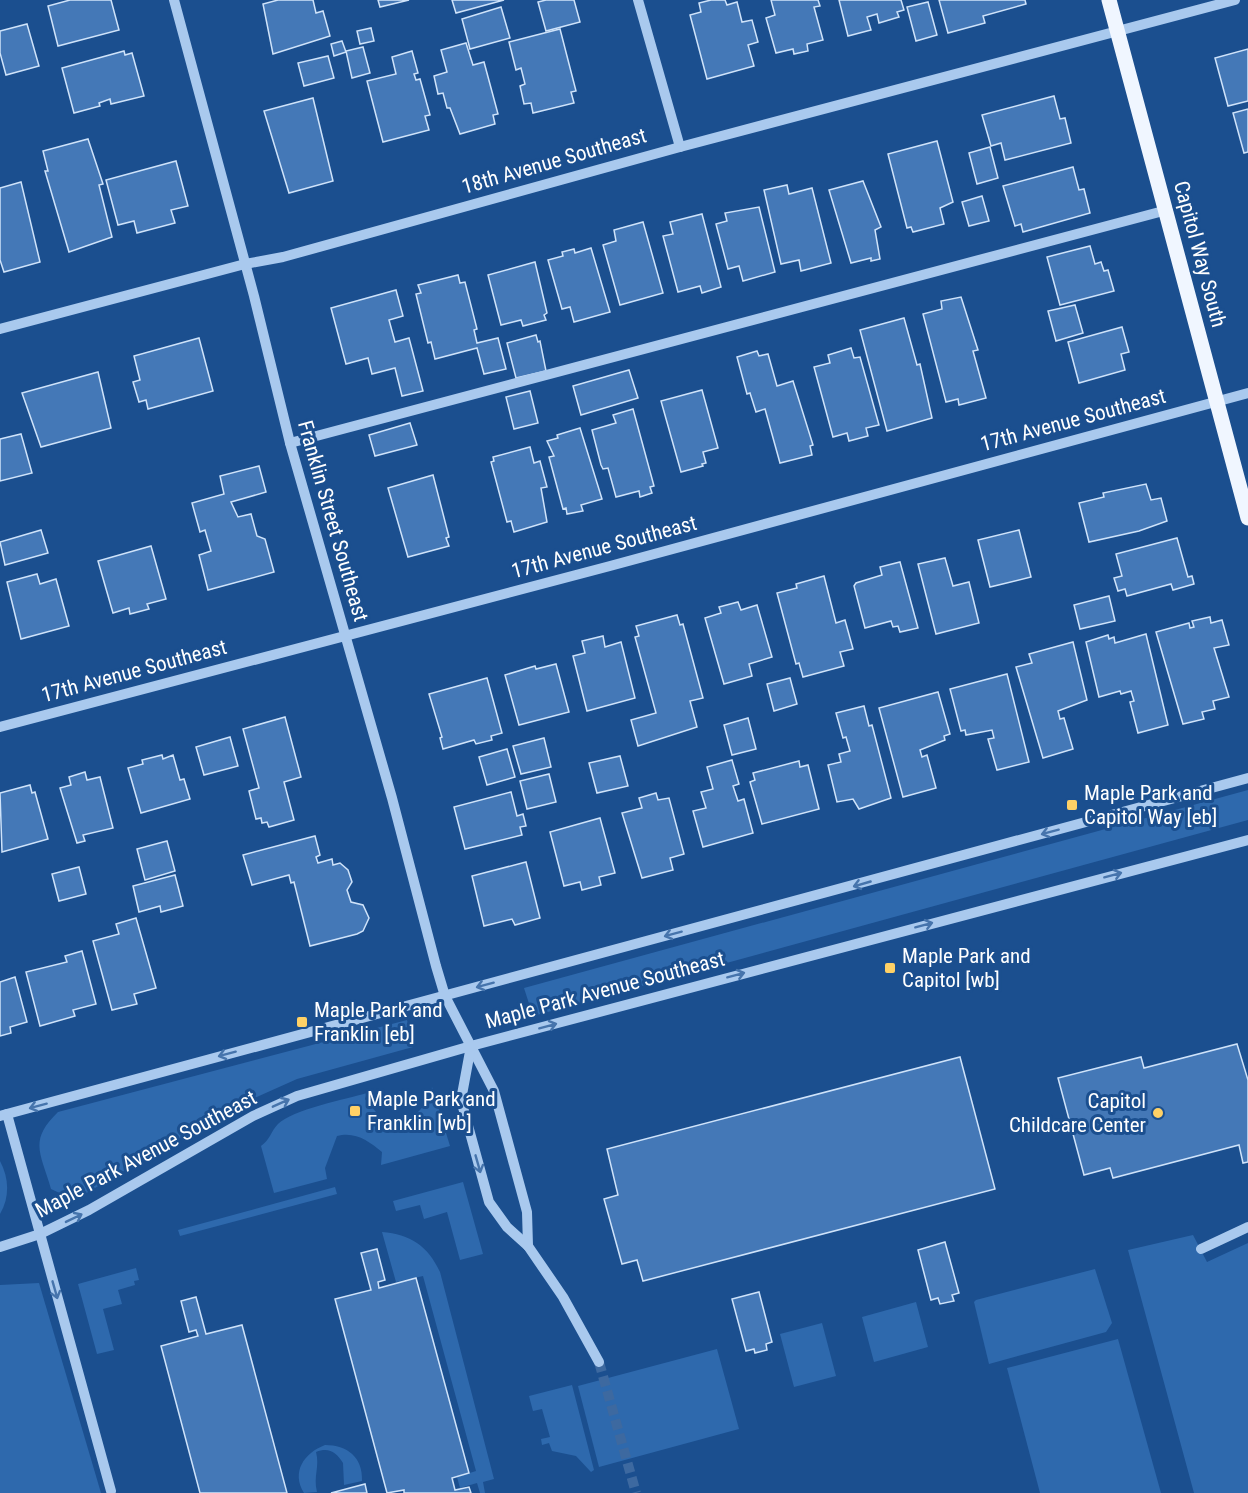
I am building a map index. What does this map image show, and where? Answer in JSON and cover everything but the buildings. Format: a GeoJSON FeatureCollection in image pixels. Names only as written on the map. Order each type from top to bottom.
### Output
{"type":"FeatureCollection","features":[{"type":"Feature","properties":{"kind":"main road","name":"Capitol Way South"},"geometry":{"type":"LineString","coordinates":[[1108,0],[1167,210],[1248,518]]}},
{"type":"Feature","properties":{"kind":"street","name":"Franklin Street Southeast"},"geometry":{"type":"LineString","coordinates":[[174,0],[290,443],[445,996],[494,1091],[527,1212],[528,1246]]}},
{"type":"Feature","properties":{"kind":"street"},"geometry":{"type":"LineString","coordinates":[[638,0],[680,147]]}},
{"type":"Feature","properties":{"kind":"street","name":"18th Avenue Southeast"},"geometry":{"type":"LineString","coordinates":[[0,329],[244,264],[283,257],[680,147],[1235,0]]}},
{"type":"Feature","properties":{"kind":"street"},"geometry":{"type":"LineString","coordinates":[[290,443],[1167,210]]}},
{"type":"Feature","properties":{"kind":"street","name":"17th Avenue Southeast"},"geometry":{"type":"LineString","coordinates":[[0,727],[1248,393]]}},
{"type":"Feature","properties":{"kind":"street","name":"Maple Park Avenue Southeast"},"geometry":{"type":"LineString","coordinates":[[4,1115],[1248,778]]}},
{"type":"Feature","properties":{"kind":"street","name":"Maple Park Avenue Southeast"},"geometry":{"type":"LineString","coordinates":[[0,1247],[40,1234],[89,1210],[270,1108],[335,1084],[1248,840]]}},
{"type":"Feature","properties":{"kind":"street"},"geometry":{"type":"LineString","coordinates":[[471,1046],[461,1100],[489,1202],[507,1227],[528,1246],[563,1297],[599,1362]]}},
{"type":"Feature","properties":{"kind":"street"},"geometry":{"type":"LineString","coordinates":[[4,1115],[40,1234],[111,1491]]}},
{"type":"Feature","properties":{"kind":"street"},"geometry":{"type":"LineString","coordinates":[[1201,1249],[1248,1227]]}},
{"type":"Feature","properties":{"kind":"shaded area"},"geometry":{"type":"Polygon","coordinates":[[[1248,790],[1248,820],[533,1016],[524,988],[1248,790]]]}},
{"type":"Feature","properties":{"kind":"shaded area"},"geometry":{"type":"Polygon","coordinates":[[[407,1020],[413,1047],[297,1079],[232,1108],[83,1195],[66,1196],[51,1189],[41,1156],[40,1140],[43,1131],[58,1112],[407,1020]]]}},
{"type":"Feature","properties":{"kind":"shaded area"},"geometry":{"type":"Polygon","coordinates":[[[432,1087],[450,1146],[381,1165],[382,1152],[372,1144],[356,1136],[337,1136],[325,1168],[327,1179],[274,1193],[261,1146],[278,1124],[285,1119],[307,1110],[367,1093],[365,1099],[381,1118],[397,1126],[420,1110],[428,1100],[432,1087]]]}},
{"type":"Feature","properties":{"kind":"shaded area"},"geometry":{"type":"Polygon","coordinates":[[[0,1161],[5,1174],[7,1194],[0,1214],[0,1161]]]}},
{"type":"Feature","properties":{"kind":"shaded area"},"geometry":{"type":"Polygon","coordinates":[[[463,1182],[483,1254],[460,1260],[447,1212],[424,1219],[420,1205],[396,1211],[393,1201],[463,1182]]]}},
{"type":"Feature","properties":{"kind":"shaded area"},"geometry":{"type":"Polygon","coordinates":[[[335,1187],[337,1194],[180,1236],[178,1230],[335,1187]]]}},
{"type":"Feature","properties":{"kind":"shaded area"},"geometry":{"type":"Polygon","coordinates":[[[382,1232],[401,1235],[417,1243],[430,1255],[440,1272],[494,1479],[483,1482],[485,1493],[480,1493],[477,1483],[460,1488],[457,1477],[476,1471],[423,1276],[396,1282],[382,1232]]]}},
{"type":"Feature","properties":{"kind":"shaded area"},"geometry":{"type":"Polygon","coordinates":[[[1193,1235],[1207,1262],[1248,1243],[1248,1493],[1194,1493],[1128,1250],[1193,1235]]]}},
{"type":"Feature","properties":{"kind":"shaded area"},"geometry":{"type":"Polygon","coordinates":[[[136,1268],[139,1280],[134,1281],[135,1285],[118,1290],[122,1304],[103,1309],[114,1350],[97,1354],[78,1284],[136,1268]]]}},
{"type":"Feature","properties":{"kind":"shaded area"},"geometry":{"type":"Polygon","coordinates":[[[1095,1269],[1112,1323],[1106,1332],[989,1364],[974,1302],[976,1300],[1095,1269]]]}},
{"type":"Feature","properties":{"kind":"shaded area"},"geometry":{"type":"Polygon","coordinates":[[[39,1283],[101,1493],[0,1493],[0,1285],[39,1283]]]}},
{"type":"Feature","properties":{"kind":"shaded area"},"geometry":{"type":"Polygon","coordinates":[[[916,1302],[928,1347],[874,1362],[862,1317],[916,1302]]]}},
{"type":"Feature","properties":{"kind":"shaded area"},"geometry":{"type":"Polygon","coordinates":[[[822,1323],[836,1376],[794,1387],[780,1334],[822,1323]]]}},
{"type":"Feature","properties":{"kind":"shaded area"},"geometry":{"type":"Polygon","coordinates":[[[1118,1339],[1161,1493],[1040,1493],[1007,1368],[1118,1339]]]}},
{"type":"Feature","properties":{"kind":"shaded area"},"geometry":{"type":"Polygon","coordinates":[[[717,1349],[739,1429],[599,1467],[578,1386],[717,1349]]]}},
{"type":"Feature","properties":{"kind":"shaded area"},"geometry":{"type":"Polygon","coordinates":[[[572,1385],[594,1470],[591,1472],[576,1456],[552,1451],[549,1443],[542,1445],[541,1439],[550,1437],[542,1409],[533,1411],[529,1396],[572,1385]]]}},
{"type":"Feature","properties":{"kind":"shaded area"},"geometry":{"type":"Polygon","coordinates":[[[325,1445],[340,1447],[352,1454],[360,1465],[362,1481],[344,1485],[343,1463],[338,1456],[325,1450],[316,1452],[317,1492],[304,1493],[299,1478],[302,1464],[311,1453],[325,1445]]]}},
{"type":"Feature","properties":{"kind":"tunnel"},"geometry":{"type":"LineString","coordinates":[[599,1362],[636,1493]]}},
{"type":"Feature","properties":{"kind":"place","name":"Maple Park and Capitol Way [eb]"},"geometry":{"type":"Point","coordinates":[1072,805]}},
{"type":"Feature","properties":{"kind":"place","name":"Maple Park and Capitol [wb]"},"geometry":{"type":"Point","coordinates":[890,968]}},
{"type":"Feature","properties":{"kind":"place","name":"Maple Park and Franklin [eb]"},"geometry":{"type":"Point","coordinates":[302,1022]}},
{"type":"Feature","properties":{"kind":"place","name":"Maple Park and Franklin [wb]"},"geometry":{"type":"Point","coordinates":[355,1111]}},
{"type":"Feature","properties":{"kind":"place","name":"Capitol Childcare Center"},"geometry":{"type":"Point","coordinates":[1158,1113]}}]}
